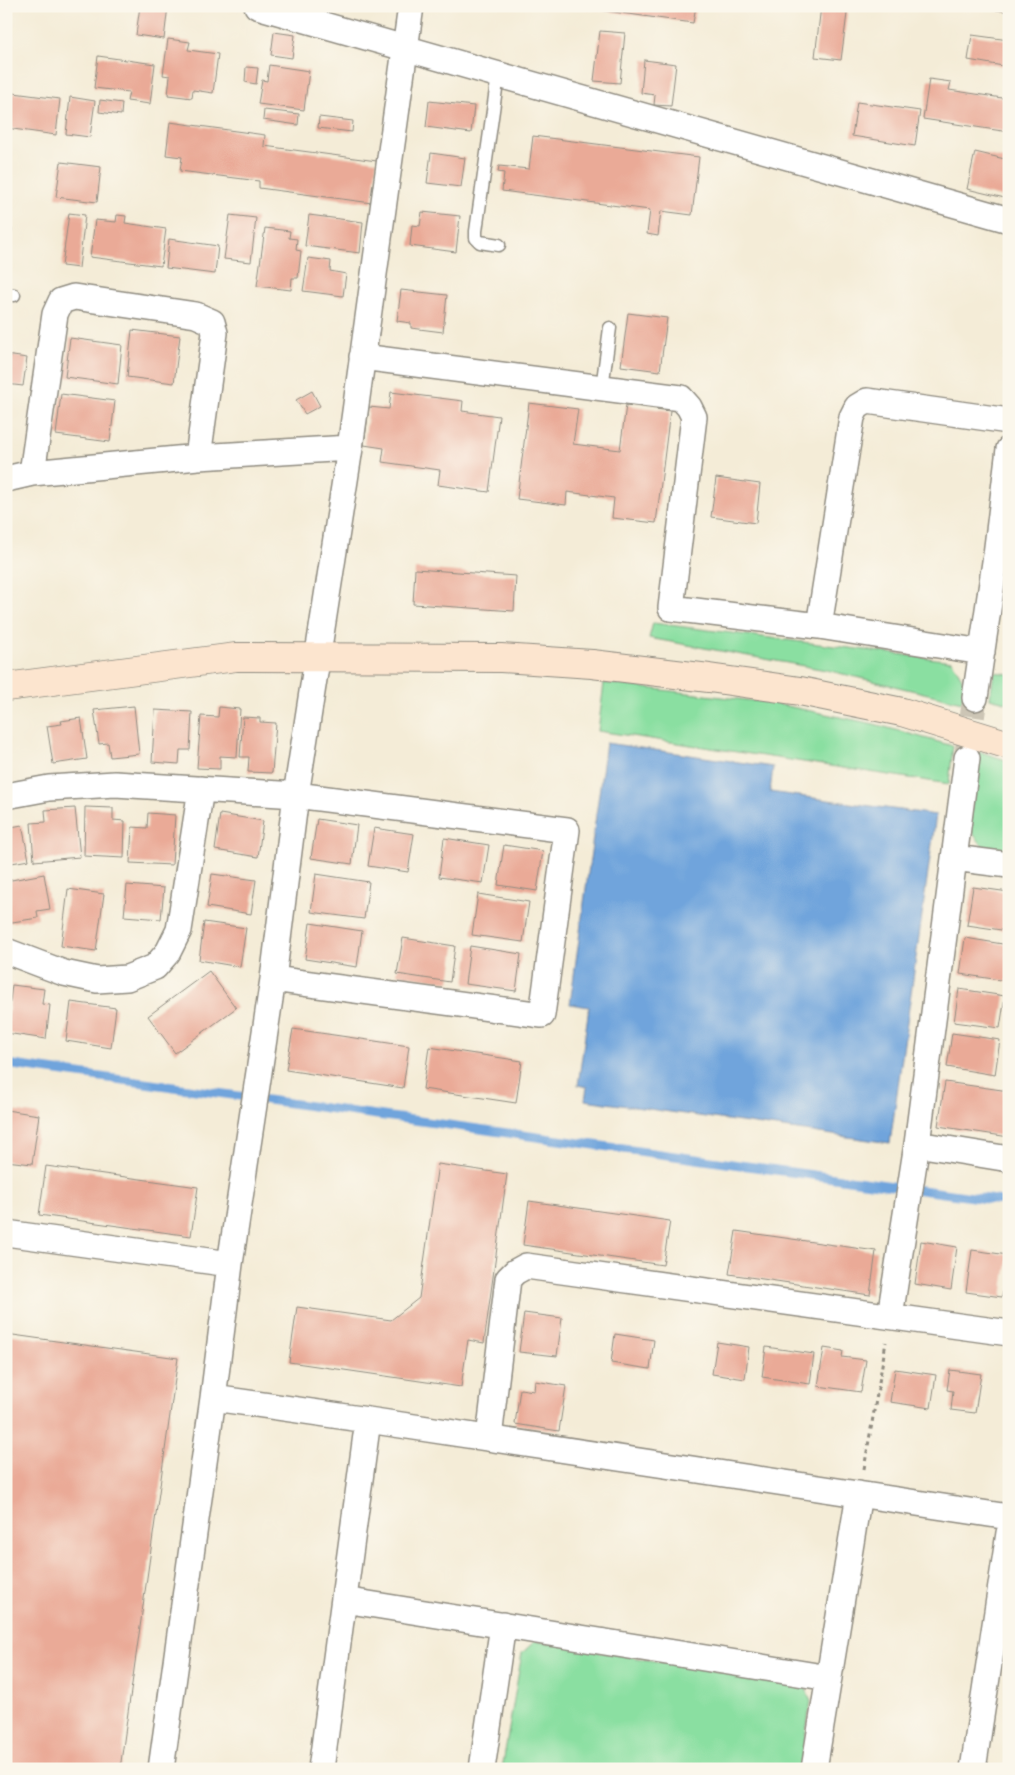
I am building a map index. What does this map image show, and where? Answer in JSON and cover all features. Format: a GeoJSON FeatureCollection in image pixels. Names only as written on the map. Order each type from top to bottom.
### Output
{"type":"FeatureCollection","features":[{"type":"Feature","properties":{"kind":"street"},"geometry":{"type":"LineString","coordinates":[[257,6],[1009,220]]}},
{"type":"Feature","properties":{"kind":"street"},"geometry":{"type":"LineString","coordinates":[[161,1769],[230,1264],[273,979],[296,795],[350,448],[410,6]]}},
{"type":"Feature","properties":{"kind":"street"},"geometry":{"type":"LineString","coordinates":[[32,473],[55,314],[61,301],[74,297],[196,315],[212,322],[215,333],[198,457]]}},
{"type":"Feature","properties":{"kind":"street"},"geometry":{"type":"LineString","coordinates":[[362,357],[681,398],[689,407],[694,417],[671,608],[819,626],[982,652]]}},
{"type":"Feature","properties":{"kind":"street"},"geometry":{"type":"LineString","coordinates":[[819,626],[852,417],[857,407],[867,401],[1009,421]]}},
{"type":"Feature","properties":{"kind":"street"},"geometry":{"type":"LineString","coordinates":[[6,479],[32,473],[198,457],[350,448]]}},
{"type":"Feature","properties":{"kind":"street"},"geometry":{"type":"LineString","coordinates":[[975,698],[982,652],[1002,556],[1009,448]]}},
{"type":"Feature","properties":{"kind":"street"},"geometry":{"type":"LineString","coordinates":[[6,687],[236,657],[502,658],[592,664],[700,676],[800,691],[902,712],[1009,745]]}},
{"type":"Feature","properties":{"kind":"street"},"geometry":{"type":"LineString","coordinates":[[890,1316],[917,1144],[967,758]]}},
{"type":"Feature","properties":{"kind":"street"},"geometry":{"type":"LineString","coordinates":[[6,796],[49,788],[115,784],[201,789],[296,795],[567,830],[542,1015],[273,979]]}},
{"type":"Feature","properties":{"kind":"street"},"geometry":{"type":"LineString","coordinates":[[6,951],[64,973],[97,980],[127,978],[155,967],[168,952],[179,930],[201,789]]}},
{"type":"Feature","properties":{"kind":"street"},"geometry":{"type":"LineString","coordinates":[[954,858],[1009,866]]}},
{"type":"Feature","properties":{"kind":"street"},"geometry":{"type":"LineString","coordinates":[[917,1144],[1009,1159]]}},
{"type":"Feature","properties":{"kind":"street"},"geometry":{"type":"LineString","coordinates":[[6,1233],[230,1264]]}},
{"type":"Feature","properties":{"kind":"street"},"geometry":{"type":"LineString","coordinates":[[489,1438],[508,1279],[515,1272],[526,1266],[1009,1332]]}},
{"type":"Feature","properties":{"kind":"street"},"geometry":{"type":"LineString","coordinates":[[213,1398],[1009,1517]]}},
{"type":"Feature","properties":{"kind":"street"},"geometry":{"type":"LineString","coordinates":[[322,1769],[368,1420]]}},
{"type":"Feature","properties":{"kind":"street"},"geometry":{"type":"LineString","coordinates":[[814,1769],[859,1494]]}},
{"type":"Feature","properties":{"kind":"street"},"geometry":{"type":"LineString","coordinates":[[973,1769],[1009,1533]]}},
{"type":"Feature","properties":{"kind":"street"},"geometry":{"type":"LineString","coordinates":[[344,1600],[829,1678]]}},
{"type":"Feature","properties":{"kind":"street"},"geometry":{"type":"LineString","coordinates":[[482,1769],[503,1625]]}},
{"type":"Feature","properties":{"kind":"lane"},"geometry":{"type":"LineString","coordinates":[[498,75],[476,238],[480,242],[499,245]]}},
{"type":"Feature","properties":{"kind":"lane"},"geometry":{"type":"LineString","coordinates":[[602,388],[610,328]]}},
{"type":"Feature","properties":{"kind":"path"},"geometry":{"type":"LineString","coordinates":[[859,1494],[890,1316]]}},
{"type":"Feature","properties":{"kind":"green space"},"geometry":{"type":"Polygon","coordinates":[[[653,623],[952,661],[966,685],[962,702],[826,670],[649,638],[653,623]]]}},
{"type":"Feature","properties":{"kind":"green space"},"geometry":{"type":"Polygon","coordinates":[[[994,672],[1009,674],[1009,703],[990,698],[994,672]]]}},
{"type":"Feature","properties":{"kind":"green space"},"geometry":{"type":"Polygon","coordinates":[[[604,683],[772,703],[874,724],[953,746],[949,784],[598,731],[604,683]]]}},
{"type":"Feature","properties":{"kind":"green space"},"geometry":{"type":"Polygon","coordinates":[[[978,751],[1009,761],[1009,850],[983,846],[969,829],[978,751]]]}},
{"type":"Feature","properties":{"kind":"green space"},"geometry":{"type":"Polygon","coordinates":[[[535,1641],[805,1686],[811,1701],[800,1769],[502,1769],[522,1653],[535,1641]]]}},
{"type":"Feature","properties":{"kind":"water"},"geometry":{"type":"Polygon","coordinates":[[[606,743],[773,767],[770,792],[936,815],[890,1143],[585,1100],[587,1087],[578,1085],[589,1007],[570,1004],[606,743]]]}},
{"type":"Feature","properties":{"kind":"building"},"geometry":{"type":"Polygon","coordinates":[[[140,6],[168,6],[164,39],[136,35],[140,6]]]}},
{"type":"Feature","properties":{"kind":"building"},"geometry":{"type":"Polygon","coordinates":[[[358,6],[396,6],[395,12],[358,6]]]}},
{"type":"Feature","properties":{"kind":"building"},"geometry":{"type":"Polygon","coordinates":[[[585,6],[696,6],[693,23],[585,8],[585,6]]]}},
{"type":"Feature","properties":{"kind":"building"},"geometry":{"type":"Polygon","coordinates":[[[821,6],[848,6],[841,60],[815,57],[821,6]]]}},
{"type":"Feature","properties":{"kind":"building"},"geometry":{"type":"Polygon","coordinates":[[[996,6],[1009,6],[1009,12],[996,10],[996,6]]]}},
{"type":"Feature","properties":{"kind":"building"},"geometry":{"type":"Polygon","coordinates":[[[600,31],[625,33],[620,83],[594,81],[600,31]]]}},
{"type":"Feature","properties":{"kind":"building"},"geometry":{"type":"Polygon","coordinates":[[[274,32],[295,35],[292,58],[271,55],[274,32]]]}},
{"type":"Feature","properties":{"kind":"building"},"geometry":{"type":"Polygon","coordinates":[[[972,35],[1009,40],[1009,67],[968,60],[972,35]]]}},
{"type":"Feature","properties":{"kind":"building"},"geometry":{"type":"Polygon","coordinates":[[[168,39],[190,42],[188,50],[218,54],[213,93],[193,90],[192,98],[168,95],[170,76],[163,75],[168,39]]]}},
{"type":"Feature","properties":{"kind":"building"},"geometry":{"type":"Polygon","coordinates":[[[98,56],[155,64],[150,104],[127,101],[129,92],[94,88],[98,56]]]}},
{"type":"Feature","properties":{"kind":"building"},"geometry":{"type":"Polygon","coordinates":[[[644,60],[676,64],[671,106],[654,105],[655,95],[641,93],[644,60]]]}},
{"type":"Feature","properties":{"kind":"building"},"geometry":{"type":"Polygon","coordinates":[[[269,65],[309,71],[304,110],[258,104],[262,80],[267,81],[269,65]]]}},
{"type":"Feature","properties":{"kind":"building"},"geometry":{"type":"Polygon","coordinates":[[[246,67],[258,68],[256,84],[245,82],[246,67]]]}},
{"type":"Feature","properties":{"kind":"building"},"geometry":{"type":"Polygon","coordinates":[[[929,79],[951,82],[949,90],[1009,99],[1009,132],[923,119],[929,79]]]}},
{"type":"Feature","properties":{"kind":"building"},"geometry":{"type":"Polygon","coordinates":[[[6,92],[60,99],[56,135],[6,128],[6,92]]]}},
{"type":"Feature","properties":{"kind":"building"},"geometry":{"type":"Polygon","coordinates":[[[70,97],[95,101],[90,137],[66,134],[70,97]]]}},
{"type":"Feature","properties":{"kind":"building"},"geometry":{"type":"Polygon","coordinates":[[[100,100],[122,103],[121,115],[99,112],[100,100]]]}},
{"type":"Feature","properties":{"kind":"building"},"geometry":{"type":"Polygon","coordinates":[[[429,101],[474,106],[471,133],[426,127],[429,101]]]}},
{"type":"Feature","properties":{"kind":"building"},"geometry":{"type":"Polygon","coordinates":[[[857,102],[920,111],[915,146],[852,136],[857,102]]]}},
{"type":"Feature","properties":{"kind":"building"},"geometry":{"type":"Polygon","coordinates":[[[264,110],[299,114],[298,125],[263,120],[264,110]]]}},
{"type":"Feature","properties":{"kind":"building"},"geometry":{"type":"Polygon","coordinates":[[[319,117],[353,121],[352,132],[318,128],[319,117]]]}},
{"type":"Feature","properties":{"kind":"building"},"geometry":{"type":"Polygon","coordinates":[[[170,122],[265,135],[264,146],[377,161],[372,203],[259,188],[259,181],[180,171],[182,157],[166,155],[170,122]]]}},
{"type":"Feature","properties":{"kind":"building"},"geometry":{"type":"Polygon","coordinates":[[[533,136],[699,157],[692,215],[661,211],[658,236],[647,234],[650,210],[502,191],[504,173],[498,172],[499,166],[529,169],[533,136]]]}},
{"type":"Feature","properties":{"kind":"building"},"geometry":{"type":"Polygon","coordinates":[[[975,152],[1009,160],[1009,199],[967,189],[975,152]]]}},
{"type":"Feature","properties":{"kind":"building"},"geometry":{"type":"Polygon","coordinates":[[[431,153],[465,158],[461,187],[427,183],[431,153]]]}},
{"type":"Feature","properties":{"kind":"building"},"geometry":{"type":"Polygon","coordinates":[[[61,162],[101,167],[97,202],[56,197],[61,162]]]}},
{"type":"Feature","properties":{"kind":"building"},"geometry":{"type":"Polygon","coordinates":[[[422,212],[460,216],[456,252],[410,246],[412,225],[420,226],[422,212]]]}},
{"type":"Feature","properties":{"kind":"building"},"geometry":{"type":"Polygon","coordinates":[[[69,213],[85,215],[79,268],[62,266],[69,213]]]}},
{"type":"Feature","properties":{"kind":"building"},"geometry":{"type":"Polygon","coordinates":[[[117,215],[126,216],[125,223],[166,229],[161,266],[90,257],[95,220],[116,222],[117,215]]]}},
{"type":"Feature","properties":{"kind":"building"},"geometry":{"type":"Polygon","coordinates":[[[230,215],[256,218],[251,262],[224,259],[230,215]]]}},
{"type":"Feature","properties":{"kind":"building"},"geometry":{"type":"Polygon","coordinates":[[[309,215],[363,222],[360,253],[305,246],[309,215]]]}},
{"type":"Feature","properties":{"kind":"building"},"geometry":{"type":"Polygon","coordinates":[[[265,228],[290,231],[289,238],[297,239],[296,250],[301,251],[298,278],[292,278],[291,290],[257,286],[265,228]]]}},
{"type":"Feature","properties":{"kind":"building"},"geometry":{"type":"Polygon","coordinates":[[[6,229],[12,229],[9,254],[6,253],[6,229]]]}},
{"type":"Feature","properties":{"kind":"building"},"geometry":{"type":"Polygon","coordinates":[[[169,239],[218,246],[215,274],[166,268],[169,239]]]}},
{"type":"Feature","properties":{"kind":"building"},"geometry":{"type":"Polygon","coordinates":[[[308,258],[331,261],[330,271],[346,274],[343,296],[303,291],[308,258]]]}},
{"type":"Feature","properties":{"kind":"building"},"geometry":{"type":"Polygon","coordinates":[[[401,290],[447,295],[443,332],[411,328],[411,323],[397,321],[401,290]]]}},
{"type":"Feature","properties":{"kind":"building"},"geometry":{"type":"Polygon","coordinates":[[[628,313],[667,318],[660,371],[621,366],[628,313]]]}},
{"type":"Feature","properties":{"kind":"building"},"geometry":{"type":"Polygon","coordinates":[[[132,330],[180,336],[174,383],[127,377],[132,330]]]}},
{"type":"Feature","properties":{"kind":"building"},"geometry":{"type":"Polygon","coordinates":[[[70,338],[122,345],[118,384],[65,377],[70,338]]]}},
{"type":"Feature","properties":{"kind":"building"},"geometry":{"type":"Polygon","coordinates":[[[6,355],[27,358],[23,386],[6,384],[6,355]]]}},
{"type":"Feature","properties":{"kind":"building"},"geometry":{"type":"Polygon","coordinates":[[[312,391],[320,406],[305,414],[296,400],[312,391]]]}},
{"type":"Feature","properties":{"kind":"building"},"geometry":{"type":"Polygon","coordinates":[[[391,392],[463,401],[462,411],[499,416],[489,492],[438,485],[440,470],[382,462],[384,448],[364,445],[369,407],[389,409],[391,392]]]}},
{"type":"Feature","properties":{"kind":"building"},"geometry":{"type":"Polygon","coordinates":[[[61,394],[115,401],[110,442],[56,435],[61,394]]]}},
{"type":"Feature","properties":{"kind":"building"},"geometry":{"type":"Polygon","coordinates":[[[529,403],[578,409],[573,444],[620,450],[626,405],[670,411],[656,523],[612,518],[614,498],[567,492],[566,505],[517,499],[529,403]]]}},
{"type":"Feature","properties":{"kind":"building"},"geometry":{"type":"Polygon","coordinates":[[[716,478],[760,484],[756,523],[711,517],[716,478]]]}},
{"type":"Feature","properties":{"kind":"building"},"geometry":{"type":"Polygon","coordinates":[[[415,569],[516,576],[514,611],[413,604],[415,569]]]}},
{"type":"Feature","properties":{"kind":"building"},"geometry":{"type":"Polygon","coordinates":[[[134,706],[139,754],[110,757],[108,743],[99,744],[94,710],[134,706]]]}},
{"type":"Feature","properties":{"kind":"building"},"geometry":{"type":"Polygon","coordinates":[[[219,707],[240,709],[237,757],[220,756],[220,769],[197,768],[201,716],[218,717],[219,707]]]}},
{"type":"Feature","properties":{"kind":"building"},"geometry":{"type":"Polygon","coordinates":[[[155,710],[192,712],[190,750],[180,750],[179,764],[152,762],[155,710]]]}},
{"type":"Feature","properties":{"kind":"building"},"geometry":{"type":"Polygon","coordinates":[[[243,717],[260,718],[260,722],[276,723],[272,773],[248,772],[249,757],[240,757],[243,717]]]}},
{"type":"Feature","properties":{"kind":"building"},"geometry":{"type":"Polygon","coordinates":[[[81,718],[87,759],[53,764],[47,726],[62,724],[61,721],[81,718]]]}},
{"type":"Feature","properties":{"kind":"building"},"geometry":{"type":"Polygon","coordinates":[[[85,807],[113,808],[113,820],[125,821],[124,858],[84,856],[85,807]]]}},
{"type":"Feature","properties":{"kind":"building"},"geometry":{"type":"Polygon","coordinates":[[[75,808],[80,857],[34,861],[31,823],[46,822],[45,810],[75,808]]]}},
{"type":"Feature","properties":{"kind":"building"},"geometry":{"type":"Polygon","coordinates":[[[148,813],[175,815],[172,865],[130,863],[132,827],[147,828],[148,813]]]}},
{"type":"Feature","properties":{"kind":"building"},"geometry":{"type":"Polygon","coordinates":[[[220,814],[263,821],[258,857],[215,850],[220,814]]]}},
{"type":"Feature","properties":{"kind":"building"},"geometry":{"type":"Polygon","coordinates":[[[317,819],[357,825],[352,864],[311,858],[317,819]]]}},
{"type":"Feature","properties":{"kind":"building"},"geometry":{"type":"Polygon","coordinates":[[[22,825],[29,860],[6,864],[6,828],[22,825]]]}},
{"type":"Feature","properties":{"kind":"building"},"geometry":{"type":"Polygon","coordinates":[[[374,828],[414,834],[408,872],[368,866],[374,828]]]}},
{"type":"Feature","properties":{"kind":"building"},"geometry":{"type":"Polygon","coordinates":[[[444,838],[489,845],[483,883],[439,877],[444,838]]]}},
{"type":"Feature","properties":{"kind":"building"},"geometry":{"type":"Polygon","coordinates":[[[504,845],[543,851],[537,891],[498,885],[504,845]]]}},
{"type":"Feature","properties":{"kind":"building"},"geometry":{"type":"Polygon","coordinates":[[[44,874],[50,909],[37,911],[38,918],[6,923],[6,881],[44,874]]]}},
{"type":"Feature","properties":{"kind":"building"},"geometry":{"type":"Polygon","coordinates":[[[212,874],[256,880],[251,914],[207,907],[212,874]]]}},
{"type":"Feature","properties":{"kind":"building"},"geometry":{"type":"Polygon","coordinates":[[[316,874],[369,882],[364,919],[311,912],[316,874]]]}},
{"type":"Feature","properties":{"kind":"building"},"geometry":{"type":"Polygon","coordinates":[[[127,885],[164,888],[161,919],[124,916],[127,885]]]}},
{"type":"Feature","properties":{"kind":"building"},"geometry":{"type":"Polygon","coordinates":[[[973,887],[1009,892],[1008,931],[967,925],[973,887]]]}},
{"type":"Feature","properties":{"kind":"building"},"geometry":{"type":"Polygon","coordinates":[[[68,889],[104,894],[96,951],[61,946],[68,889]]]}},
{"type":"Feature","properties":{"kind":"building"},"geometry":{"type":"Polygon","coordinates":[[[478,894],[529,902],[523,942],[472,935],[478,894]]]}},
{"type":"Feature","properties":{"kind":"building"},"geometry":{"type":"Polygon","coordinates":[[[204,922],[246,928],[240,967],[199,960],[204,922]]]}},
{"type":"Feature","properties":{"kind":"building"},"geometry":{"type":"Polygon","coordinates":[[[310,923],[362,931],[357,967],[305,959],[310,923]]]}},
{"type":"Feature","properties":{"kind":"building"},"geometry":{"type":"Polygon","coordinates":[[[403,938],[455,946],[450,982],[397,974],[403,938]]]}},
{"type":"Feature","properties":{"kind":"building"},"geometry":{"type":"Polygon","coordinates":[[[965,938],[1009,945],[1007,981],[960,974],[965,938]]]}},
{"type":"Feature","properties":{"kind":"building"},"geometry":{"type":"Polygon","coordinates":[[[470,946],[521,954],[516,991],[465,984],[470,946]]]}},
{"type":"Feature","properties":{"kind":"building"},"geometry":{"type":"Polygon","coordinates":[[[209,971],[236,1008],[175,1053],[148,1016],[209,971]]]}},
{"type":"Feature","properties":{"kind":"building"},"geometry":{"type":"Polygon","coordinates":[[[12,985],[44,989],[42,1004],[50,1005],[46,1039],[6,1033],[12,985]]]}},
{"type":"Feature","properties":{"kind":"building"},"geometry":{"type":"Polygon","coordinates":[[[959,989],[1005,996],[1000,1028],[954,1022],[959,989]]]}},
{"type":"Feature","properties":{"kind":"building"},"geometry":{"type":"Polygon","coordinates":[[[71,1002],[116,1008],[111,1048],[66,1041],[71,1002]]]}},
{"type":"Feature","properties":{"kind":"building"},"geometry":{"type":"Polygon","coordinates":[[[293,1029],[409,1046],[403,1088],[286,1070],[293,1029]]]}},
{"type":"Feature","properties":{"kind":"building"},"geometry":{"type":"Polygon","coordinates":[[[952,1033],[1000,1040],[995,1075],[947,1067],[952,1033]]]}},
{"type":"Feature","properties":{"kind":"building"},"geometry":{"type":"Polygon","coordinates":[[[429,1047],[522,1061],[516,1103],[423,1089],[429,1047]]]}},
{"type":"Feature","properties":{"kind":"building"},"geometry":{"type":"Polygon","coordinates":[[[945,1082],[1009,1091],[1009,1137],[938,1126],[945,1082]]]}},
{"type":"Feature","properties":{"kind":"building"},"geometry":{"type":"Polygon","coordinates":[[[6,1110],[39,1115],[32,1164],[6,1161],[6,1110]]]}},
{"type":"Feature","properties":{"kind":"building"},"geometry":{"type":"Polygon","coordinates":[[[438,1164],[507,1174],[484,1343],[468,1340],[461,1387],[289,1362],[297,1307],[391,1320],[419,1298],[438,1164]]]}},
{"type":"Feature","properties":{"kind":"building"},"geometry":{"type":"Polygon","coordinates":[[[46,1166],[198,1187],[191,1236],[39,1215],[46,1166]]]}},
{"type":"Feature","properties":{"kind":"building"},"geometry":{"type":"Polygon","coordinates":[[[529,1201],[670,1221],[663,1265],[523,1245],[529,1201]]]}},
{"type":"Feature","properties":{"kind":"building"},"geometry":{"type":"Polygon","coordinates":[[[736,1231],[876,1251],[870,1295],[729,1274],[736,1231]]]}},
{"type":"Feature","properties":{"kind":"building"},"geometry":{"type":"Polygon","coordinates":[[[921,1241],[957,1247],[951,1290],[915,1284],[921,1241]]]}},
{"type":"Feature","properties":{"kind":"building"},"geometry":{"type":"Polygon","coordinates":[[[972,1250],[1008,1255],[1002,1297],[966,1292],[972,1250]]]}},
{"type":"Feature","properties":{"kind":"building"},"geometry":{"type":"Polygon","coordinates":[[[524,1313],[562,1318],[557,1356],[519,1352],[524,1313]]]}},
{"type":"Feature","properties":{"kind":"building"},"geometry":{"type":"Polygon","coordinates":[[[6,1334],[178,1358],[120,1769],[6,1769],[6,1334]]]}},
{"type":"Feature","properties":{"kind":"building"},"geometry":{"type":"Polygon","coordinates":[[[615,1334],[654,1340],[650,1369],[611,1363],[615,1334]]]}},
{"type":"Feature","properties":{"kind":"building"},"geometry":{"type":"Polygon","coordinates":[[[717,1342],[749,1347],[745,1379],[712,1374],[717,1342]]]}},
{"type":"Feature","properties":{"kind":"building"},"geometry":{"type":"Polygon","coordinates":[[[766,1347],[814,1354],[810,1384],[762,1377],[766,1347]]]}},
{"type":"Feature","properties":{"kind":"building"},"geometry":{"type":"Polygon","coordinates":[[[824,1348],[843,1351],[842,1357],[866,1360],[861,1392],[818,1386],[824,1348]]]}},
{"type":"Feature","properties":{"kind":"building"},"geometry":{"type":"Polygon","coordinates":[[[895,1369],[936,1375],[931,1408],[890,1402],[895,1369]]]}},
{"type":"Feature","properties":{"kind":"building"},"geometry":{"type":"Polygon","coordinates":[[[950,1370],[981,1374],[975,1413],[951,1410],[953,1391],[947,1390],[950,1370]]]}},
{"type":"Feature","properties":{"kind":"building"},"geometry":{"type":"Polygon","coordinates":[[[535,1381],[566,1386],[559,1431],[515,1424],[520,1389],[534,1391],[535,1381]]]}},
{"type":"Feature","properties":{"kind":"waterway"},"geometry":{"type":"LineString","coordinates":[[6,1064],[1009,1202]]}},
{"type":"Feature","properties":{"kind":"tunnel"},"geometry":{"type":"LineString","coordinates":[[967,753],[975,698]]}}]}
